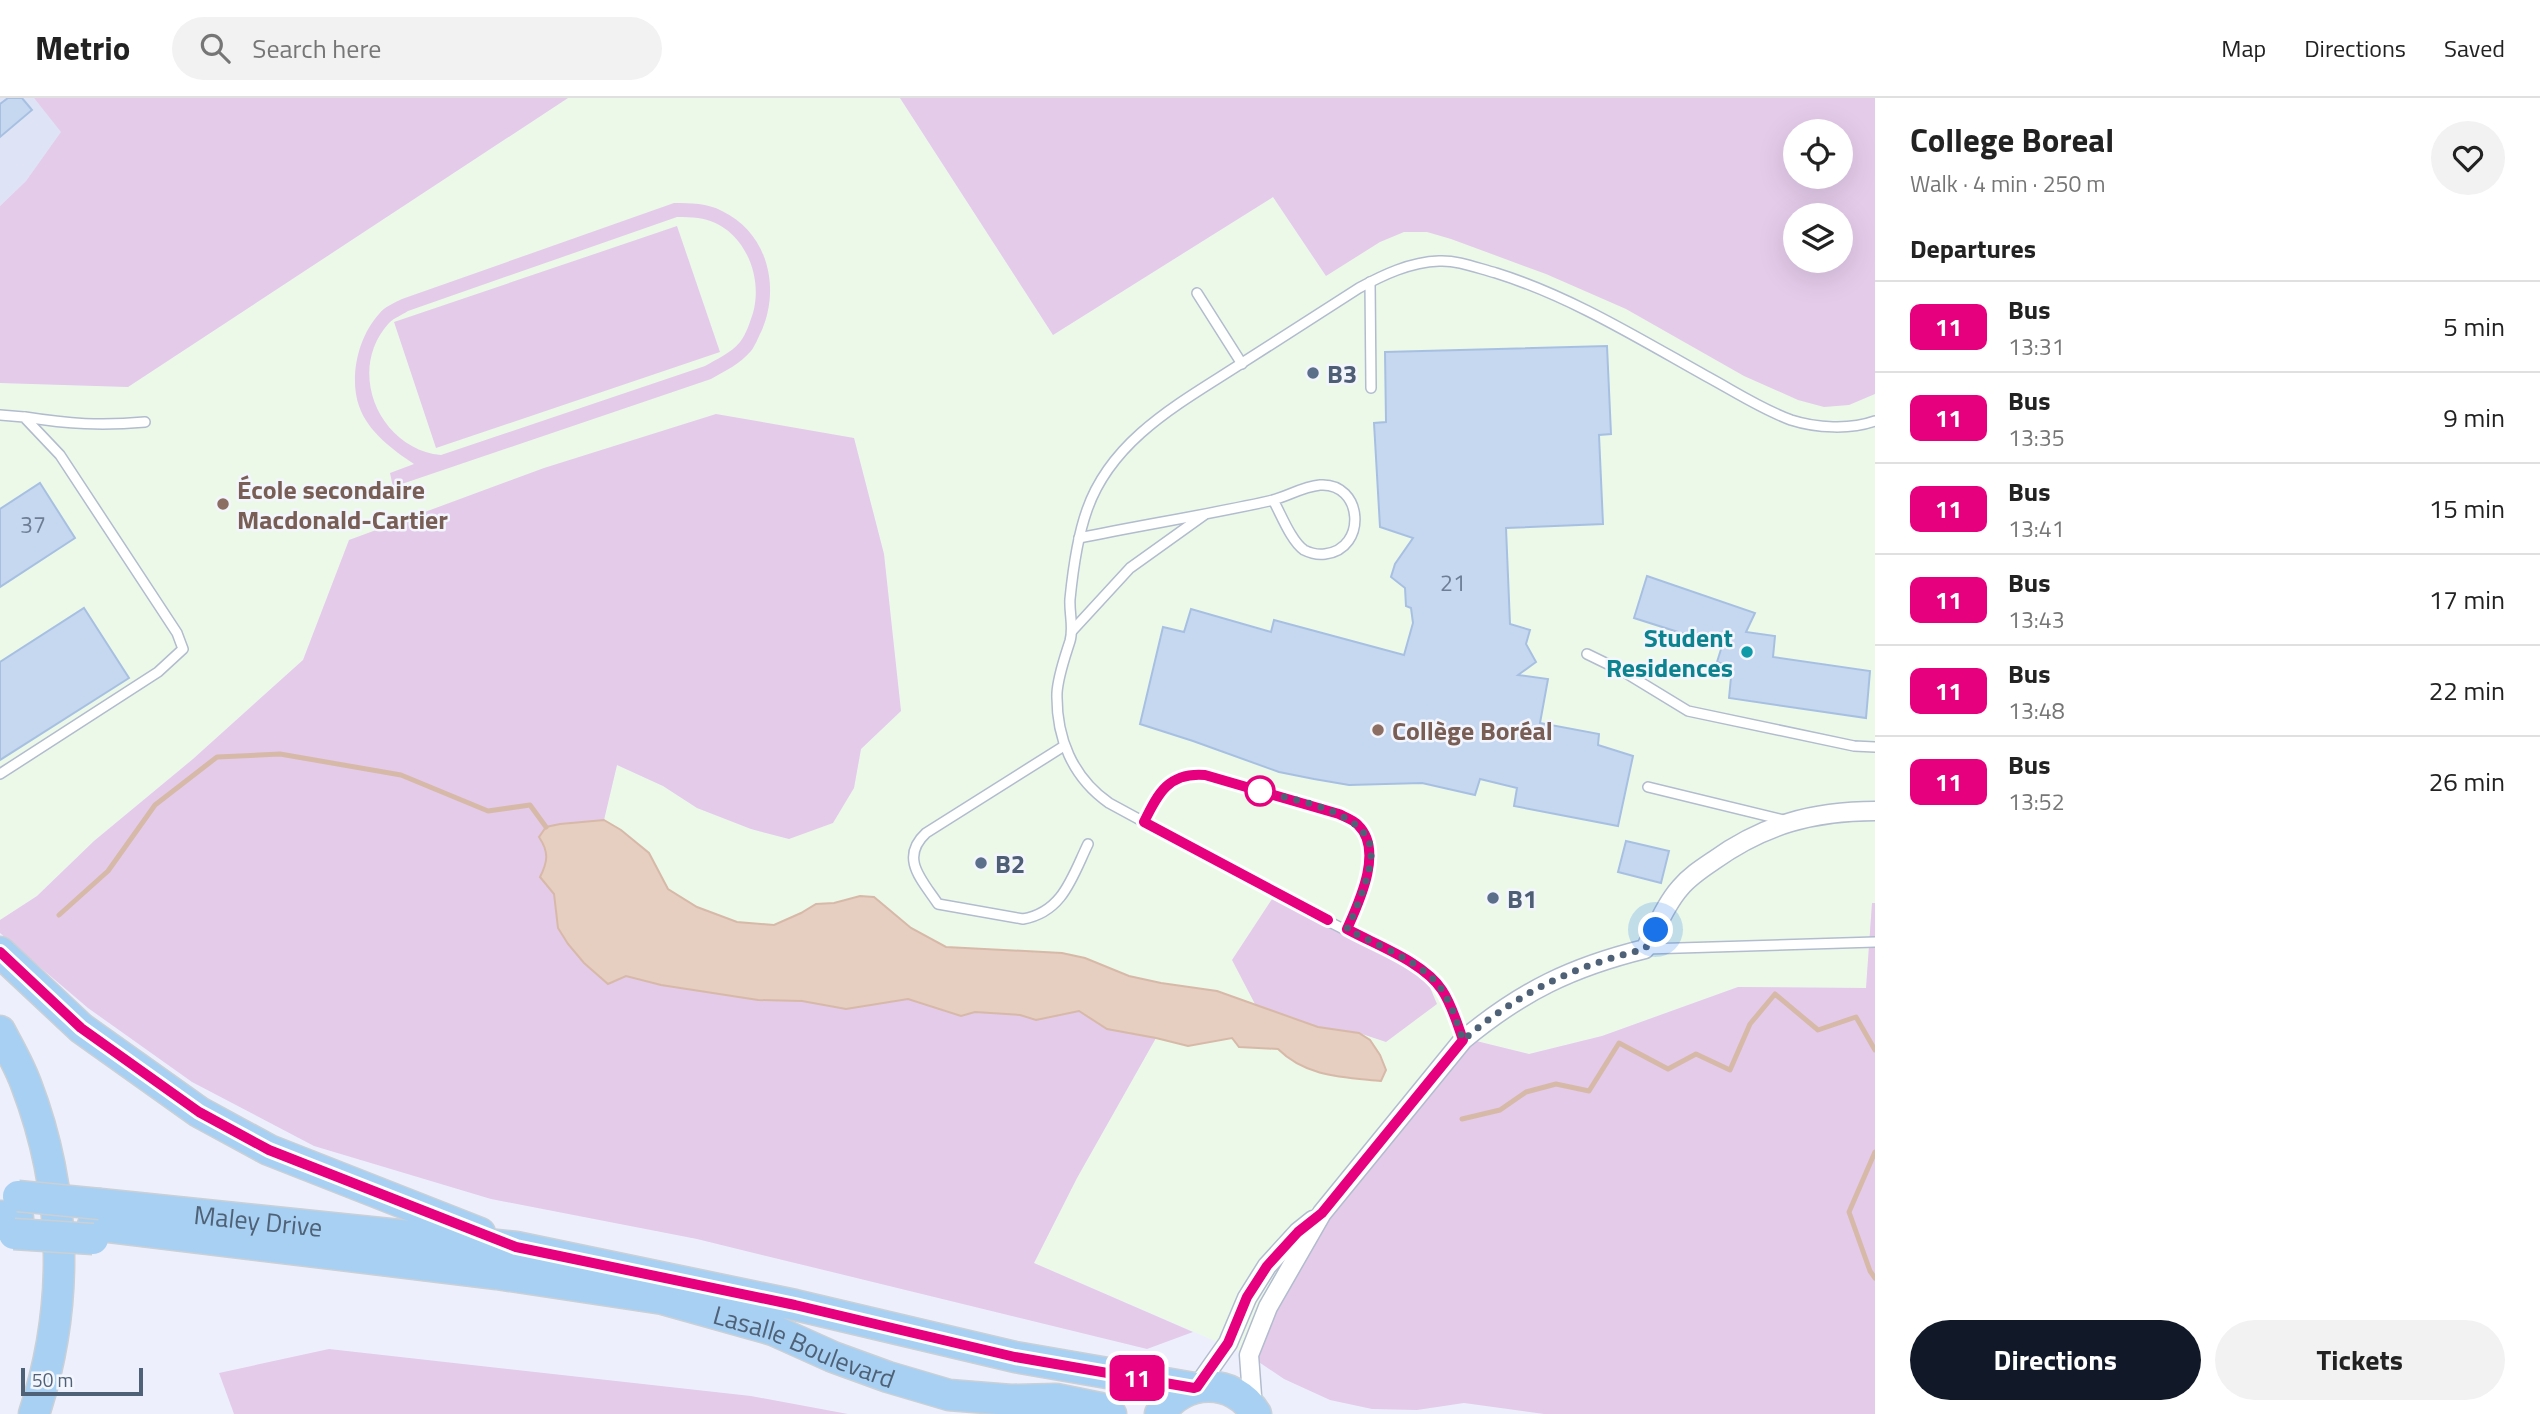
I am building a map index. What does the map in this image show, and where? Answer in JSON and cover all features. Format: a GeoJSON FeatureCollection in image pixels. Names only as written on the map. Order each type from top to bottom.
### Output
{"type":"FeatureCollection","features":[{"type":"Feature","properties":{"kind":"highway"},"geometry":{"type":"LineString","coordinates":[[0,952],[81,1028],[199,1112],[269,1150],[516,1247]]}},
{"type":"Feature","properties":{"kind":"highway"},"geometry":{"type":"LineString","coordinates":[[0,1031],[25,1081],[44,1133],[58,1209],[60,1275],[55,1332],[46,1378],[34,1414]]}},
{"type":"Feature","properties":{"kind":"highway","name":"Maley Drive"},"geometry":{"type":"LineString","coordinates":[[8,1215],[95,1223],[516,1247]]}},
{"type":"Feature","properties":{"kind":"highway","name":"Maley Drive"},"geometry":{"type":"LineString","coordinates":[[95,1223],[496,1274]]}},
{"type":"Feature","properties":{"kind":"highway","name":"Lasalle Boulevard"},"geometry":{"type":"LineString","coordinates":[[516,1247],[795,1305],[1015,1357],[1195,1387],[1213,1386],[1242,1397],[1256,1412]]}},
{"type":"Feature","properties":{"kind":"highway","name":"Lasalle Boulevard"},"geometry":{"type":"LineString","coordinates":[[496,1274],[663,1299],[773,1330],[833,1357],[949,1395],[1011,1400],[1056,1399],[1100,1408],[1111,1414]]}},
{"type":"Feature","properties":{"kind":"highway"},"geometry":{"type":"LineString","coordinates":[[1160,1414],[1178,1394],[1195,1387]]}},
{"type":"Feature","properties":{"kind":"street"},"geometry":{"type":"LineString","coordinates":[[1256,1412],[1249,1354],[1268,1307],[1322,1213],[1463,1040],[1491,1017],[1559,976],[1645,949],[1677,891],[1689,877],[1742,840],[1790,821],[1848,811],[1875,811]]}},
{"type":"Feature","properties":{"kind":"street"},"geometry":{"type":"LineString","coordinates":[[1195,1387],[1228,1343],[1247,1297],[1267,1266],[1298,1232],[1322,1213]]}},
{"type":"Feature","properties":{"kind":"lane"},"geometry":{"type":"LineString","coordinates":[[1463,1040],[1448,999],[1431,976],[1144,822],[1097,794],[1076,770],[1064,746],[1057,691],[1072,631],[1070,602],[1079,538],[1087,509],[1097,487],[1129,444],[1166,412],[1370,282],[1413,264],[1440,261],[1466,264],[1510,278],[1560,299],[1618,327],[1764,408],[1793,420],[1819,426],[1855,426],[1875,421]]}},
{"type":"Feature","properties":{"kind":"lane"},"geometry":{"type":"LineString","coordinates":[[1370,282],[1371,388]]}},
{"type":"Feature","properties":{"kind":"lane"},"geometry":{"type":"LineString","coordinates":[[1197,293],[1242,363]]}},
{"type":"Feature","properties":{"kind":"lane"},"geometry":{"type":"LineString","coordinates":[[0,415],[104,426],[145,422]]}},
{"type":"Feature","properties":{"kind":"lane"},"geometry":{"type":"LineString","coordinates":[[0,775],[158,672],[180,655],[183,649],[177,633],[60,455],[24,417]]}},
{"type":"Feature","properties":{"kind":"lane"},"geometry":{"type":"LineString","coordinates":[[1079,538],[1273,500],[1306,486],[1336,486],[1349,498],[1356,513],[1354,531],[1346,544],[1333,553],[1319,555],[1305,550],[1294,539],[1273,500]]}},
{"type":"Feature","properties":{"kind":"lane"},"geometry":{"type":"LineString","coordinates":[[1072,631],[1130,568],[1206,513]]}},
{"type":"Feature","properties":{"kind":"lane"},"geometry":{"type":"LineString","coordinates":[[1587,654],[1624,672],[1688,711],[1854,746],[1875,747]]}},
{"type":"Feature","properties":{"kind":"lane"},"geometry":{"type":"LineString","coordinates":[[1064,746],[926,833],[917,841],[912,856],[914,867],[938,904],[1023,919],[1048,911],[1058,901],[1088,844]]}},
{"type":"Feature","properties":{"kind":"lane"},"geometry":{"type":"LineString","coordinates":[[1144,822],[1164,789],[1180,777],[1192,774],[1205,775],[1339,814],[1358,825],[1371,848],[1370,861],[1347,929]]}},
{"type":"Feature","properties":{"kind":"lane"},"geometry":{"type":"LineString","coordinates":[[1648,788],[1790,821]]}},
{"type":"Feature","properties":{"kind":"lane"},"geometry":{"type":"LineString","coordinates":[[1645,949],[1875,942]]}},
{"type":"Feature","properties":{"kind":"shaded area"},"geometry":{"type":"Polygon","coordinates":[[[0,98],[34,98],[62,132],[26,181],[0,206],[0,98]]]}},
{"type":"Feature","properties":{"kind":"shaded area"},"geometry":{"type":"Polygon","coordinates":[[[34,98],[568,98],[128,387],[0,383],[0,206],[26,181],[61,132],[34,98]]]}},
{"type":"Feature","properties":{"kind":"shaded area","name":"Collège Boréal"},"geometry":{"type":"Polygon","coordinates":[[[568,98],[900,98],[1053,335],[1273,197],[1323,272],[1591,98],[1875,98],[1875,903],[1872,904],[1866,988],[1738,987],[1602,1036],[1529,1054],[1464,1038],[1250,1356],[1034,1263],[1077,1178],[1156,1038],[1188,1046],[1232,1038],[1261,1049],[1278,1049],[1289,1060],[1338,1031],[1318,1027],[1217,991],[1129,976],[1085,958],[1062,953],[946,947],[911,928],[889,908],[860,896],[834,903],[816,904],[774,925],[737,922],[697,907],[667,889],[649,853],[604,820],[617,765],[663,786],[697,808],[751,829],[789,839],[854,788],[861,749],[901,711],[884,554],[854,438],[350,539],[303,660],[193,759],[94,841],[37,896],[0,920],[0,383],[128,387],[568,98]]]}},
{"type":"Feature","properties":{"kind":"shaded area"},"geometry":{"type":"Polygon","coordinates":[[[900,98],[1875,98],[1875,394],[1849,405],[1824,407],[1798,400],[1744,376],[1626,309],[1546,274],[1427,232],[1404,232],[1380,242],[1326,276],[1273,197],[1053,335],[900,98]]]}},
{"type":"Feature","properties":{"kind":"shaded area"},"geometry":{"type":"Polygon","coordinates":[[[674,203],[711,206],[738,221],[760,247],[770,280],[767,315],[754,347],[747,356],[711,379],[393,487],[390,473],[414,464],[390,446],[368,424],[356,395],[355,370],[361,346],[372,323],[389,305],[674,203]],[[677,217],[408,311],[393,320],[376,342],[370,363],[370,384],[376,405],[386,423],[401,439],[419,450],[441,455],[705,366],[728,353],[742,339],[753,313],[756,298],[752,267],[738,240],[727,230],[698,218],[677,217]]]}},
{"type":"Feature","properties":{"kind":"shaded area"},"geometry":{"type":"Polygon","coordinates":[[[677,226],[720,352],[436,448],[394,322],[677,226]]]}},
{"type":"Feature","properties":{"kind":"shaded area"},"geometry":{"type":"Polygon","coordinates":[[[716,414],[854,438],[884,554],[901,711],[861,749],[854,788],[833,823],[789,839],[751,829],[697,808],[663,786],[617,765],[604,820],[546,827],[539,837],[545,847],[546,857],[541,877],[554,894],[568,944],[584,963],[608,983],[626,976],[661,985],[758,1000],[802,1001],[846,1009],[908,999],[961,1016],[975,1012],[1020,1015],[1036,1020],[1079,1011],[1107,1029],[1156,1038],[1077,1178],[1034,1263],[1193,1332],[1147,1349],[697,1239],[491,1199],[314,1146],[192,1082],[88,1008],[0,933],[0,920],[37,896],[94,841],[193,759],[303,660],[349,540],[544,468],[716,414]]]}},
{"type":"Feature","properties":{"kind":"shaded area"},"geometry":{"type":"Polygon","coordinates":[[[604,820],[649,853],[668,889],[697,907],[737,922],[774,925],[816,904],[834,903],[860,896],[874,897],[911,928],[946,947],[1062,953],[1085,958],[1129,976],[1217,991],[1318,1027],[1359,1033],[1370,1040],[1386,1070],[1381,1081],[1326,1074],[1301,1065],[1278,1049],[1239,1047],[1232,1038],[1188,1046],[1107,1029],[1079,1011],[1036,1020],[1020,1015],[975,1012],[961,1016],[908,999],[846,1009],[802,1001],[758,1000],[661,985],[626,976],[608,984],[584,963],[558,928],[554,894],[540,877],[546,857],[539,837],[546,827],[604,820]]]}},
{"type":"Feature","properties":{"kind":"shaded area"},"geometry":{"type":"Polygon","coordinates":[[[1276,893],[1423,971],[1437,1004],[1386,1042],[1359,1033],[1318,1027],[1256,1006],[1232,960],[1276,893]]]}},
{"type":"Feature","properties":{"kind":"shaded area"},"geometry":{"type":"Polygon","coordinates":[[[1872,903],[1875,903],[1875,1414],[1544,1414],[1464,1403],[1417,1410],[1372,1409],[1330,1400],[1284,1379],[1250,1356],[1279,1284],[1464,1038],[1529,1054],[1602,1036],[1738,987],[1866,988],[1872,903]]]}},
{"type":"Feature","properties":{"kind":"shaded area"},"geometry":{"type":"Polygon","coordinates":[[[329,1349],[751,1396],[848,1414],[234,1414],[219,1373],[329,1349]]]}},
{"type":"Feature","properties":{"kind":"building"},"geometry":{"type":"Polygon","coordinates":[[[8,98],[22,98],[32,110],[0,137],[0,104],[8,98]]]}},
{"type":"Feature","properties":{"kind":"building"},"geometry":{"type":"Polygon","coordinates":[[[1607,346],[1611,434],[1599,435],[1603,524],[1506,528],[1510,624],[1530,630],[1526,644],[1536,662],[1518,675],[1548,679],[1540,723],[1599,734],[1598,745],[1633,756],[1618,826],[1514,806],[1517,788],[1480,779],[1475,795],[1422,783],[1349,785],[1279,772],[1140,724],[1163,627],[1184,632],[1191,609],[1271,632],[1274,620],[1404,655],[1413,623],[1411,608],[1406,606],[1405,588],[1391,577],[1395,564],[1413,538],[1380,527],[1374,423],[1386,422],[1385,352],[1607,346]]]}},
{"type":"Feature","properties":{"kind":"building"},"geometry":{"type":"Polygon","coordinates":[[[40,483],[75,538],[0,587],[0,509],[40,483]]]}},
{"type":"Feature","properties":{"kind":"building","name":"Student Residences"},"geometry":{"type":"Polygon","coordinates":[[[1647,576],[1755,613],[1746,632],[1775,636],[1773,657],[1870,671],[1866,718],[1729,698],[1732,667],[1717,662],[1722,646],[1634,618],[1647,576]]]}},
{"type":"Feature","properties":{"kind":"building"},"geometry":{"type":"Polygon","coordinates":[[[84,608],[129,678],[0,760],[0,662],[84,608]]]}},
{"type":"Feature","properties":{"kind":"building"},"geometry":{"type":"Polygon","coordinates":[[[1626,841],[1669,851],[1661,883],[1618,872],[1626,841]]]}},
{"type":"Feature","properties":{"kind":"waterway"},"geometry":{"type":"LineString","coordinates":[[59,915],[108,871],[155,805],[217,757],[280,754],[401,775],[488,811],[530,805],[546,827]]}},
{"type":"Feature","properties":{"kind":"waterway"},"geometry":{"type":"LineString","coordinates":[[1462,1119],[1500,1110],[1526,1092],[1556,1084],[1589,1091],[1619,1043],[1668,1069],[1696,1054],[1730,1070],[1750,1024],[1775,994],[1818,1030],[1856,1017],[1875,1050]]}},
{"type":"Feature","properties":{"kind":"waterway"},"geometry":{"type":"LineString","coordinates":[[1875,1152],[1849,1212],[1875,1278]]}},
{"type":"Feature","properties":{"kind":"bus line","name":"11"},"geometry":{"type":"LineString","coordinates":[[0,952],[81,1028],[199,1112],[269,1150],[516,1247],[795,1305],[1015,1357],[1194,1388],[1220,1357],[1247,1297],[1267,1266],[1298,1232],[1322,1213],[1463,1040],[1448,999],[1431,976],[1347,929],[1370,861],[1371,848],[1358,825],[1339,814],[1205,775],[1180,777],[1170,783],[1155,800],[1144,822],[1328,920]]}},
{"type":"Feature","properties":{"kind":"place","name":"B3"},"geometry":{"type":"Point","coordinates":[1313,373]}},
{"type":"Feature","properties":{"kind":"place","name":"École secondaire Macdonald-Cartier"},"geometry":{"type":"Point","coordinates":[223,504]}},
{"type":"Feature","properties":{"kind":"place","name":"Student Residences"},"geometry":{"type":"Point","coordinates":[1747,652]}},
{"type":"Feature","properties":{"kind":"place","name":"Collège Boréal"},"geometry":{"type":"Point","coordinates":[1378,730]}},
{"type":"Feature","properties":{"kind":"place","name":"B2"},"geometry":{"type":"Point","coordinates":[981,863]}},
{"type":"Feature","properties":{"kind":"place","name":"B1"},"geometry":{"type":"Point","coordinates":[1493,898]}},
{"type":"Feature","properties":{"kind":"route"},"geometry":{"type":"LineString","coordinates":[[1260,791],[1339,814],[1358,825],[1371,848],[1370,861],[1347,929],[1431,976],[1448,999],[1463,1040],[1491,1017],[1559,976],[1645,949],[1656,930]]}}]}
